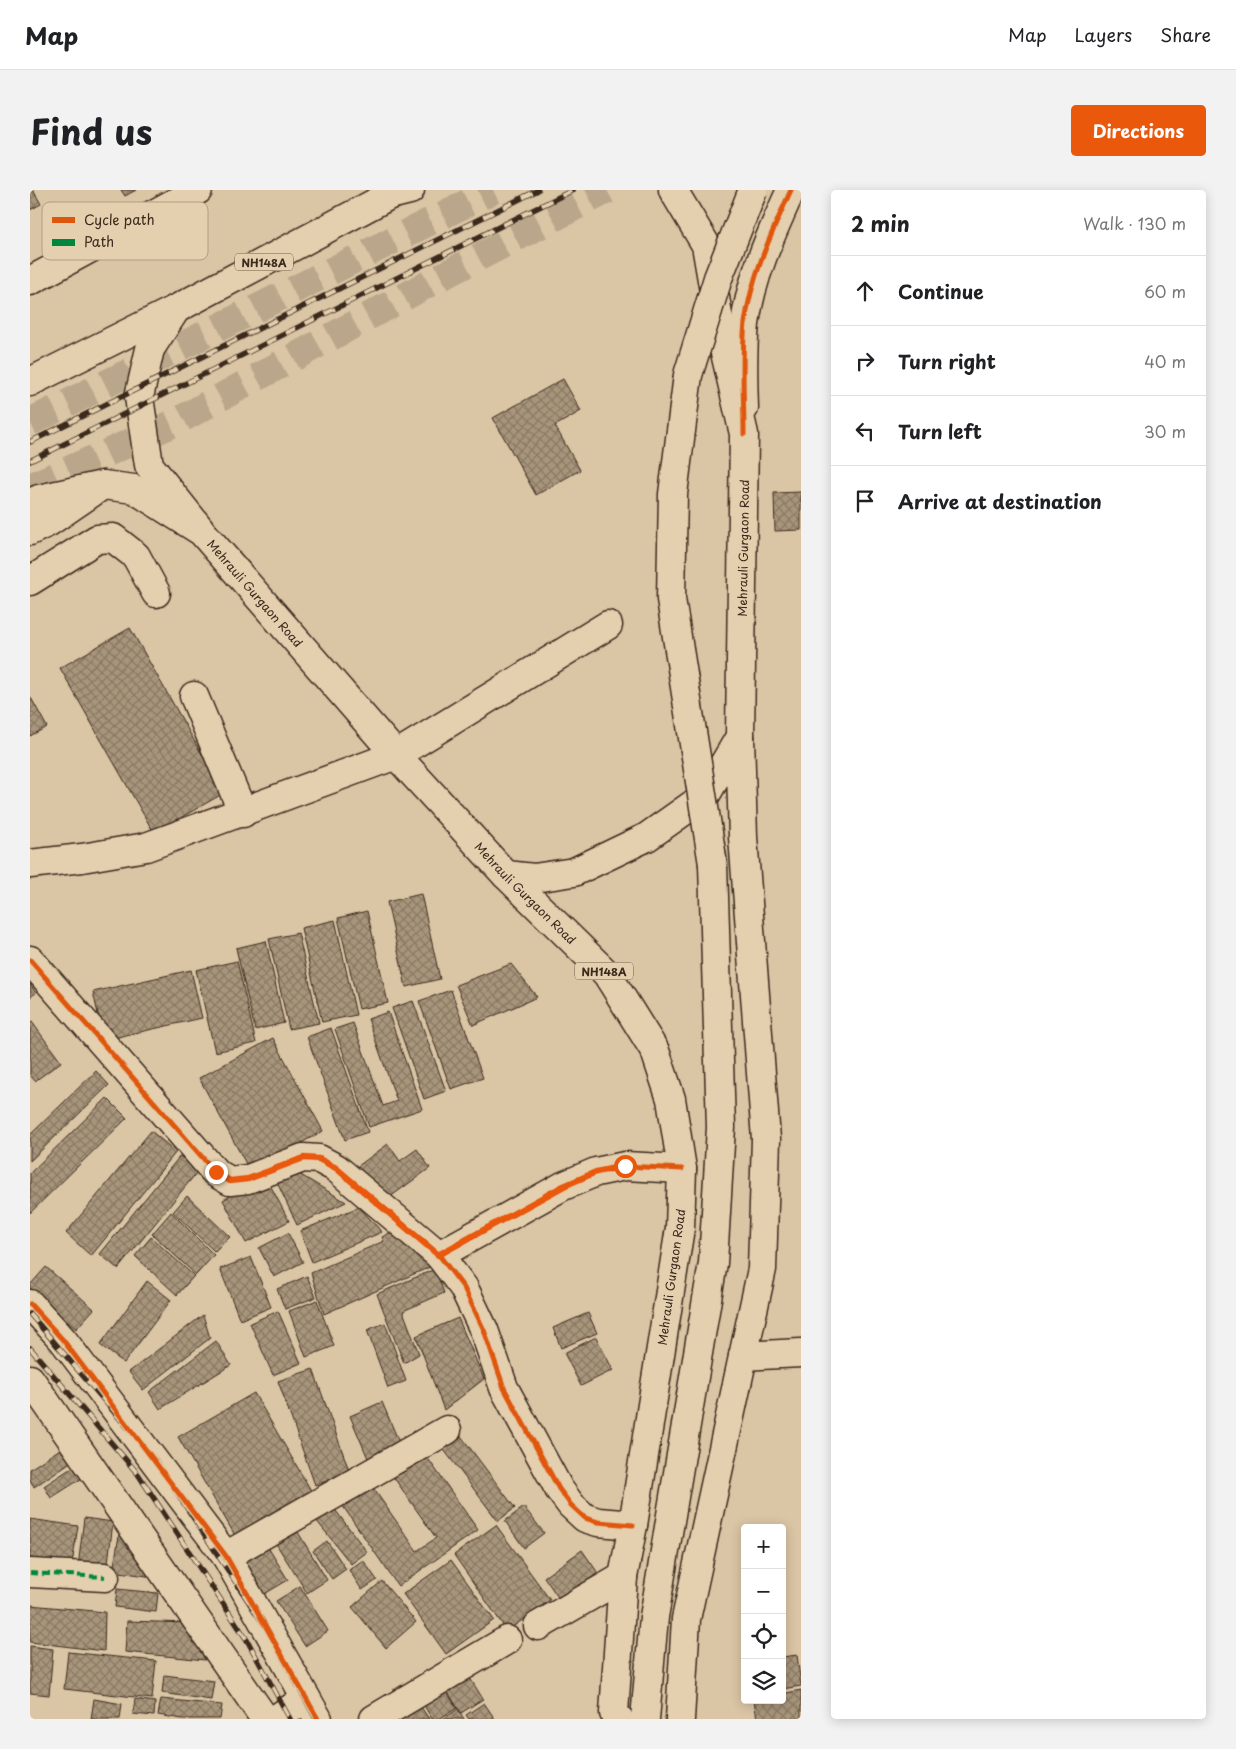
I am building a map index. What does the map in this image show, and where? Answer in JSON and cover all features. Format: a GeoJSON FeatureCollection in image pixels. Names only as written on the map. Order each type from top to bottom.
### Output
{"type":"FeatureCollection","features":[{"type":"Feature","properties":{"kind":"main road"},"geometry":{"type":"LineString","coordinates":[[176,202],[198,190]]}},
{"type":"Feature","properties":{"kind":"main road","name":"Mehrauli Gurgaon Road"},"geometry":{"type":"LineString","coordinates":[[673,190],[706,245],[723,344],[744,434],[740,737],[743,838],[766,1140],[762,1269],[686,1619],[680,1719]]}},
{"type":"Feature","properties":{"kind":"main road"},"geometry":{"type":"LineString","coordinates":[[645,1719],[654,1617],[713,1262],[721,1127],[713,864],[671,599],[673,494],[688,375],[718,278],[753,190]]}},
{"type":"Feature","properties":{"kind":"main road"},"geometry":{"type":"LineString","coordinates":[[744,434],[743,370],[745,323],[755,280],[791,190]]}},
{"type":"Feature","properties":{"kind":"main road","name":"NH148A"},"geometry":{"type":"LineString","coordinates":[[30,382],[399,192]]}},
{"type":"Feature","properties":{"kind":"main road"},"geometry":{"type":"LineString","coordinates":[[30,281],[69,260]]}},
{"type":"Feature","properties":{"kind":"main road"},"geometry":{"type":"LineString","coordinates":[[176,308],[150,349],[139,397],[149,465],[202,532]]}},
{"type":"Feature","properties":{"kind":"main road"},"geometry":{"type":"LineString","coordinates":[[30,531],[49,522],[103,485]]}},
{"type":"Feature","properties":{"kind":"main road","name":"Mehrauli Gurgaon Road"},"geometry":{"type":"LineString","coordinates":[[30,503],[103,485],[134,489],[202,532],[396,755],[506,875],[607,974],[655,1051],[671,1099],[682,1169],[680,1228],[623,1577],[614,1713],[619,1719]]}},
{"type":"Feature","properties":{"kind":"main road"},"geometry":{"type":"LineString","coordinates":[[30,581],[97,540],[113,538],[136,556],[156,593]]}},
{"type":"Feature","properties":{"kind":"main road"},"geometry":{"type":"LineString","coordinates":[[30,864],[82,858],[146,847],[243,813],[396,755],[608,625]]}},
{"type":"Feature","properties":{"kind":"main road"},"geometry":{"type":"LineString","coordinates":[[194,696],[243,813]]}},
{"type":"Feature","properties":{"kind":"main road"},"geometry":{"type":"LineString","coordinates":[[506,875],[534,878],[574,872],[647,837],[705,796],[740,737]]}},
{"type":"Feature","properties":{"kind":"main road"},"geometry":{"type":"LineString","coordinates":[[30,960],[216,1172],[230,1181],[248,1179],[304,1158],[319,1159],[336,1168],[438,1255],[464,1288],[484,1330],[504,1388],[559,1489],[571,1506],[585,1518],[598,1522],[633,1525]]}},
{"type":"Feature","properties":{"kind":"main road"},"geometry":{"type":"LineString","coordinates":[[438,1255],[564,1186],[596,1172],[625,1166],[682,1169]]}},
{"type":"Feature","properties":{"kind":"main road"},"geometry":{"type":"LineString","coordinates":[[30,1304],[63,1340],[226,1556],[312,1709],[276,1719]]}},
{"type":"Feature","properties":{"kind":"main road"},"geometry":{"type":"LineString","coordinates":[[742,1356],[801,1353]]}},
{"type":"Feature","properties":{"kind":"main road"},"geometry":{"type":"LineString","coordinates":[[30,1379],[265,1719]]}},
{"type":"Feature","properties":{"kind":"main road"},"geometry":{"type":"LineString","coordinates":[[226,1556],[447,1430]]}},
{"type":"Feature","properties":{"kind":"main road"},"geometry":{"type":"LineString","coordinates":[[30,1573],[105,1577]]}},
{"type":"Feature","properties":{"kind":"main road"},"geometry":{"type":"LineString","coordinates":[[538,1626],[623,1577]]}},
{"type":"Feature","properties":{"kind":"main road"},"geometry":{"type":"LineString","coordinates":[[374,1719],[508,1640]]}},
{"type":"Feature","properties":{"kind":"building"},"geometry":{"type":"Polygon","coordinates":[[[30,190],[33,190],[41,204],[30,210],[30,190]]]}},
{"type":"Feature","properties":{"kind":"building"},"geometry":{"type":"Polygon","coordinates":[[[121,190],[136,190],[125,196],[121,190]]]}},
{"type":"Feature","properties":{"kind":"building"},"geometry":{"type":"Polygon","coordinates":[[[563,379],[581,411],[555,426],[580,470],[536,495],[493,418],[563,379]]]}},
{"type":"Feature","properties":{"kind":"building"},"geometry":{"type":"Polygon","coordinates":[[[801,492],[801,530],[775,531],[774,493],[801,492]]]}},
{"type":"Feature","properties":{"kind":"building"},"geometry":{"type":"Polygon","coordinates":[[[130,628],[224,793],[154,833],[60,668],[130,628]]]}},
{"type":"Feature","properties":{"kind":"building"},"geometry":{"type":"Polygon","coordinates":[[[30,696],[47,727],[30,736],[30,696]]]}},
{"type":"Feature","properties":{"kind":"building"},"geometry":{"type":"Polygon","coordinates":[[[421,894],[440,979],[406,987],[387,902],[421,894]]]}},
{"type":"Feature","properties":{"kind":"building"},"geometry":{"type":"Polygon","coordinates":[[[367,911],[388,1003],[359,1009],[338,918],[367,911]]]}},
{"type":"Feature","properties":{"kind":"building"},"geometry":{"type":"Polygon","coordinates":[[[335,920],[356,1015],[322,1022],[301,928],[335,920]]]}},
{"type":"Feature","properties":{"kind":"building"},"geometry":{"type":"Polygon","coordinates":[[[298,933],[319,1023],[289,1029],[269,939],[298,933]]]}},
{"type":"Feature","properties":{"kind":"building"},"geometry":{"type":"Polygon","coordinates":[[[266,941],[284,1023],[255,1030],[236,948],[266,941]]]}},
{"type":"Feature","properties":{"kind":"building"},"geometry":{"type":"Polygon","coordinates":[[[237,961],[256,1043],[215,1052],[196,970],[237,961]]]}},
{"type":"Feature","properties":{"kind":"building"},"geometry":{"type":"Polygon","coordinates":[[[511,964],[537,997],[473,1025],[456,985],[511,964]]]}},
{"type":"Feature","properties":{"kind":"building"},"geometry":{"type":"Polygon","coordinates":[[[191,970],[202,1018],[104,1040],[93,992],[191,970]]]}},
{"type":"Feature","properties":{"kind":"building"},"geometry":{"type":"Polygon","coordinates":[[[30,984],[36,993],[30,997],[30,984]]]}},
{"type":"Feature","properties":{"kind":"building"},"geometry":{"type":"Polygon","coordinates":[[[451,990],[483,1078],[451,1089],[419,1001],[451,990]]]}},
{"type":"Feature","properties":{"kind":"building"},"geometry":{"type":"Polygon","coordinates":[[[413,1001],[446,1091],[424,1099],[392,1008],[413,1001]]]}},
{"type":"Feature","properties":{"kind":"building"},"geometry":{"type":"Polygon","coordinates":[[[388,1012],[422,1109],[369,1127],[335,1029],[353,1023],[383,1106],[397,1101],[368,1019],[388,1012]]]}},
{"type":"Feature","properties":{"kind":"building"},"geometry":{"type":"Polygon","coordinates":[[[32,1022],[61,1062],[35,1081],[30,1075],[30,1023],[32,1022]]]}},
{"type":"Feature","properties":{"kind":"building"},"geometry":{"type":"Polygon","coordinates":[[[331,1028],[368,1132],[345,1140],[307,1037],[331,1028]]]}},
{"type":"Feature","properties":{"kind":"building"},"geometry":{"type":"Polygon","coordinates":[[[273,1038],[323,1131],[250,1171],[199,1078],[273,1038]]]}},
{"type":"Feature","properties":{"kind":"building"},"geometry":{"type":"Polygon","coordinates":[[[96,1071],[109,1085],[30,1161],[30,1135],[96,1071]]]}},
{"type":"Feature","properties":{"kind":"building"},"geometry":{"type":"Polygon","coordinates":[[[107,1098],[127,1118],[30,1213],[30,1173],[107,1098]]]}},
{"type":"Feature","properties":{"kind":"building"},"geometry":{"type":"Polygon","coordinates":[[[151,1131],[176,1152],[91,1256],[66,1233],[151,1131]]]}},
{"type":"Feature","properties":{"kind":"building"},"geometry":{"type":"Polygon","coordinates":[[[388,1144],[400,1161],[417,1149],[430,1168],[379,1205],[354,1169],[388,1144]]]}},
{"type":"Feature","properties":{"kind":"building"},"geometry":{"type":"Polygon","coordinates":[[[180,1156],[198,1171],[118,1269],[100,1254],[180,1156]]]}},
{"type":"Feature","properties":{"kind":"building"},"geometry":{"type":"Polygon","coordinates":[[[294,1171],[346,1202],[297,1225],[275,1178],[294,1171]]]}},
{"type":"Feature","properties":{"kind":"building"},"geometry":{"type":"Polygon","coordinates":[[[266,1177],[289,1221],[246,1243],[223,1200],[266,1177]]]}},
{"type":"Feature","properties":{"kind":"building"},"geometry":{"type":"Polygon","coordinates":[[[187,1196],[230,1237],[215,1252],[173,1212],[187,1196]]]}},
{"type":"Feature","properties":{"kind":"building"},"geometry":{"type":"Polygon","coordinates":[[[359,1207],[382,1232],[312,1262],[300,1231],[359,1207]]]}},
{"type":"Feature","properties":{"kind":"building"},"geometry":{"type":"Polygon","coordinates":[[[171,1212],[214,1255],[196,1275],[152,1234],[171,1212]]]}},
{"type":"Feature","properties":{"kind":"building"},"geometry":{"type":"Polygon","coordinates":[[[400,1228],[432,1266],[324,1314],[311,1273],[384,1241],[382,1237],[400,1228]]]}},
{"type":"Feature","properties":{"kind":"building"},"geometry":{"type":"Polygon","coordinates":[[[288,1233],[303,1262],[274,1277],[259,1248],[288,1233]]]}},
{"type":"Feature","properties":{"kind":"building"},"geometry":{"type":"Polygon","coordinates":[[[151,1237],[194,1276],[177,1295],[135,1256],[151,1237]]]}},
{"type":"Feature","properties":{"kind":"building"},"geometry":{"type":"Polygon","coordinates":[[[251,1257],[271,1307],[240,1320],[220,1269],[251,1257]]]}},
{"type":"Feature","properties":{"kind":"building"},"geometry":{"type":"Polygon","coordinates":[[[46,1267],[94,1309],[76,1329],[30,1289],[30,1285],[46,1267]]]}},
{"type":"Feature","properties":{"kind":"building"},"geometry":{"type":"Polygon","coordinates":[[[435,1269],[444,1293],[403,1311],[419,1354],[404,1363],[377,1294],[435,1269]]]}},
{"type":"Feature","properties":{"kind":"building"},"geometry":{"type":"Polygon","coordinates":[[[307,1276],[316,1297],[285,1309],[277,1289],[307,1276]]]}},
{"type":"Feature","properties":{"kind":"building"},"geometry":{"type":"Polygon","coordinates":[[[147,1281],[171,1300],[124,1363],[100,1345],[147,1281]]]}},
{"type":"Feature","properties":{"kind":"building"},"geometry":{"type":"Polygon","coordinates":[[[317,1300],[334,1346],[306,1357],[289,1311],[317,1300]]]}},
{"type":"Feature","properties":{"kind":"building"},"geometry":{"type":"Polygon","coordinates":[[[278,1311],[301,1363],[273,1375],[250,1323],[278,1311]]]}},
{"type":"Feature","properties":{"kind":"building"},"geometry":{"type":"Polygon","coordinates":[[[588,1313],[597,1333],[561,1348],[553,1328],[588,1313]]]}},
{"type":"Feature","properties":{"kind":"building"},"geometry":{"type":"Polygon","coordinates":[[[203,1315],[210,1338],[143,1390],[129,1372],[203,1315]]]}},
{"type":"Feature","properties":{"kind":"building"},"geometry":{"type":"Polygon","coordinates":[[[458,1318],[484,1379],[444,1410],[416,1336],[458,1318]]]}},
{"type":"Feature","properties":{"kind":"building"},"geometry":{"type":"Polygon","coordinates":[[[385,1323],[406,1381],[388,1388],[367,1330],[385,1323]]]}},
{"type":"Feature","properties":{"kind":"building"},"geometry":{"type":"Polygon","coordinates":[[[596,1337],[613,1370],[581,1386],[564,1353],[596,1337]]]}},
{"type":"Feature","properties":{"kind":"building"},"geometry":{"type":"Polygon","coordinates":[[[216,1341],[231,1365],[160,1409],[149,1392],[216,1341]]]}},
{"type":"Feature","properties":{"kind":"building"},"geometry":{"type":"Polygon","coordinates":[[[313,1369],[350,1473],[315,1485],[278,1381],[313,1369]]]}},
{"type":"Feature","properties":{"kind":"building"},"geometry":{"type":"Polygon","coordinates":[[[254,1393],[316,1499],[240,1544],[178,1437],[254,1393]]]}},
{"type":"Feature","properties":{"kind":"building"},"geometry":{"type":"Polygon","coordinates":[[[382,1402],[402,1449],[370,1463],[350,1416],[382,1402]]]}},
{"type":"Feature","properties":{"kind":"building"},"geometry":{"type":"Polygon","coordinates":[[[455,1428],[515,1508],[498,1521],[438,1442],[455,1428]]]}},
{"type":"Feature","properties":{"kind":"building"},"geometry":{"type":"Polygon","coordinates":[[[66,1445],[75,1459],[34,1487],[30,1480],[30,1469],[66,1445]]]}},
{"type":"Feature","properties":{"kind":"building"},"geometry":{"type":"Polygon","coordinates":[[[422,1450],[478,1530],[398,1586],[340,1502],[369,1482],[417,1551],[436,1538],[390,1472],[422,1450]]]}},
{"type":"Feature","properties":{"kind":"building"},"geometry":{"type":"Polygon","coordinates":[[[79,1463],[87,1475],[51,1498],[44,1486],[79,1463]]]}},
{"type":"Feature","properties":{"kind":"building"},"geometry":{"type":"Polygon","coordinates":[[[333,1507],[367,1552],[351,1564],[316,1520],[333,1507]]]}},
{"type":"Feature","properties":{"kind":"building"},"geometry":{"type":"Polygon","coordinates":[[[524,1507],[544,1533],[524,1548],[505,1521],[524,1507]]]}},
{"type":"Feature","properties":{"kind":"building"},"geometry":{"type":"Polygon","coordinates":[[[84,1518],[113,1522],[107,1571],[78,1567],[84,1518]]]}},
{"type":"Feature","properties":{"kind":"building"},"geometry":{"type":"Polygon","coordinates":[[[30,1519],[78,1526],[72,1564],[30,1558],[30,1519]]]}},
{"type":"Feature","properties":{"kind":"building"},"geometry":{"type":"Polygon","coordinates":[[[496,1525],[550,1600],[507,1631],[454,1555],[496,1525]]]}},
{"type":"Feature","properties":{"kind":"building"},"geometry":{"type":"Polygon","coordinates":[[[296,1529],[327,1580],[307,1593],[275,1542],[296,1529]]]}},
{"type":"Feature","properties":{"kind":"building"},"geometry":{"type":"Polygon","coordinates":[[[120,1530],[153,1577],[113,1571],[120,1530]]]}},
{"type":"Feature","properties":{"kind":"building"},"geometry":{"type":"Polygon","coordinates":[[[327,1541],[346,1569],[332,1579],[313,1551],[327,1541]]]}},
{"type":"Feature","properties":{"kind":"building"},"geometry":{"type":"Polygon","coordinates":[[[266,1544],[288,1580],[261,1596],[240,1560],[266,1544]]]}},
{"type":"Feature","properties":{"kind":"building"},"geometry":{"type":"Polygon","coordinates":[[[582,1550],[598,1573],[560,1600],[544,1577],[582,1550]]]}},
{"type":"Feature","properties":{"kind":"building"},"geometry":{"type":"Polygon","coordinates":[[[363,1560],[377,1580],[362,1590],[349,1570],[363,1560]]]}},
{"type":"Feature","properties":{"kind":"building"},"geometry":{"type":"Polygon","coordinates":[[[451,1560],[494,1620],[446,1654],[403,1594],[451,1560]]]}},
{"type":"Feature","properties":{"kind":"building"},"geometry":{"type":"Polygon","coordinates":[[[382,1581],[416,1622],[386,1648],[352,1607],[382,1581]]]}},
{"type":"Feature","properties":{"kind":"building"},"geometry":{"type":"Polygon","coordinates":[[[300,1586],[328,1631],[305,1646],[276,1601],[300,1586]]]}},
{"type":"Feature","properties":{"kind":"building"},"geometry":{"type":"Polygon","coordinates":[[[117,1589],[158,1593],[156,1612],[115,1607],[117,1589]]]}},
{"type":"Feature","properties":{"kind":"building"},"geometry":{"type":"Polygon","coordinates":[[[30,1605],[105,1612],[104,1651],[30,1642],[30,1605]]]}},
{"type":"Feature","properties":{"kind":"building"},"geometry":{"type":"Polygon","coordinates":[[[127,1621],[189,1623],[205,1660],[125,1652],[127,1621]]]}},
{"type":"Feature","properties":{"kind":"building"},"geometry":{"type":"Polygon","coordinates":[[[30,1646],[53,1649],[49,1695],[30,1693],[30,1646]]]}},
{"type":"Feature","properties":{"kind":"building"},"geometry":{"type":"Polygon","coordinates":[[[68,1652],[156,1661],[152,1699],[64,1689],[68,1652]]]}},
{"type":"Feature","properties":{"kind":"building"},"geometry":{"type":"Polygon","coordinates":[[[797,1655],[801,1686],[786,1688],[786,1656],[797,1655]]]}},
{"type":"Feature","properties":{"kind":"building"},"geometry":{"type":"Polygon","coordinates":[[[465,1670],[483,1699],[461,1713],[442,1683],[465,1670]]]}},
{"type":"Feature","properties":{"kind":"building"},"geometry":{"type":"Polygon","coordinates":[[[164,1675],[214,1681],[211,1700],[162,1693],[164,1675]]]}},
{"type":"Feature","properties":{"kind":"building"},"geometry":{"type":"Polygon","coordinates":[[[441,1683],[457,1708],[439,1719],[432,1719],[419,1697],[441,1683]]]}},
{"type":"Feature","properties":{"kind":"building"},"geometry":{"type":"Polygon","coordinates":[[[801,1690],[801,1719],[757,1719],[755,1704],[786,1704],[786,1693],[801,1690]]]}},
{"type":"Feature","properties":{"kind":"building"},"geometry":{"type":"Polygon","coordinates":[[[415,1698],[429,1719],[404,1719],[398,1710],[415,1698]]]}},
{"type":"Feature","properties":{"kind":"building"},"geometry":{"type":"Polygon","coordinates":[[[94,1699],[122,1704],[120,1719],[91,1719],[94,1699]]]}},
{"type":"Feature","properties":{"kind":"building"},"geometry":{"type":"Polygon","coordinates":[[[135,1699],[155,1702],[154,1716],[133,1714],[135,1699]]]}},
{"type":"Feature","properties":{"kind":"building"},"geometry":{"type":"Polygon","coordinates":[[[161,1699],[222,1705],[220,1719],[182,1719],[158,1715],[161,1699]]]}},
{"type":"Feature","properties":{"kind":"building"},"geometry":{"type":"Polygon","coordinates":[[[484,1703],[495,1719],[469,1719],[466,1715],[484,1703]]]}},
{"type":"Feature","properties":{"kind":"building"},"geometry":{"type":"Polygon","coordinates":[[[458,1709],[464,1719],[443,1719],[458,1709]]]}},
{"type":"Feature","properties":{"kind":"tunnel"},"geometry":{"type":"LineString","coordinates":[[30,422],[493,190]]}},
{"type":"Feature","properties":{"kind":"tunnel"},"geometry":{"type":"LineString","coordinates":[[30,487],[172,424],[435,280],[607,190]]}},
{"type":"Feature","properties":{"kind":"railway"},"geometry":{"type":"LineString","coordinates":[[30,442],[538,190]]}},
{"type":"Feature","properties":{"kind":"railway"},"geometry":{"type":"LineString","coordinates":[[30,461],[573,190]]}},
{"type":"Feature","properties":{"kind":"railway"},"geometry":{"type":"LineString","coordinates":[[30,1314],[156,1461],[266,1628],[316,1719]]}},
{"type":"Feature","properties":{"kind":"railway"},"geometry":{"type":"LineString","coordinates":[[30,1348],[138,1474],[247,1640],[290,1719]]}},
{"type":"Feature","properties":{"kind":"marked path"},"geometry":{"type":"LineString","coordinates":[[30,1573],[105,1577]]}},
{"type":"Feature","properties":{"kind":"cycle path"},"geometry":{"type":"LineString","coordinates":[[744,434],[743,351],[748,306],[763,255],[791,190]]}},
{"type":"Feature","properties":{"kind":"cycle path"},"geometry":{"type":"LineString","coordinates":[[30,960],[216,1173],[230,1181],[248,1179],[303,1158],[319,1159],[336,1168],[439,1255],[563,1186],[596,1172],[625,1166],[682,1169]]}},
{"type":"Feature","properties":{"kind":"cycle path"},"geometry":{"type":"LineString","coordinates":[[439,1255],[464,1288],[484,1330],[504,1388],[559,1489],[571,1505],[585,1518],[598,1522],[633,1525]]}},
{"type":"Feature","properties":{"kind":"cycle path"},"geometry":{"type":"LineString","coordinates":[[30,1304],[63,1340],[226,1556],[318,1719]]}},
{"type":"Feature","properties":{"kind":"route"},"geometry":{"type":"LineString","coordinates":[[216,1172],[230,1181],[248,1179],[304,1158],[319,1159],[336,1168],[438,1255],[564,1186],[596,1172],[625,1166]]}}]}
